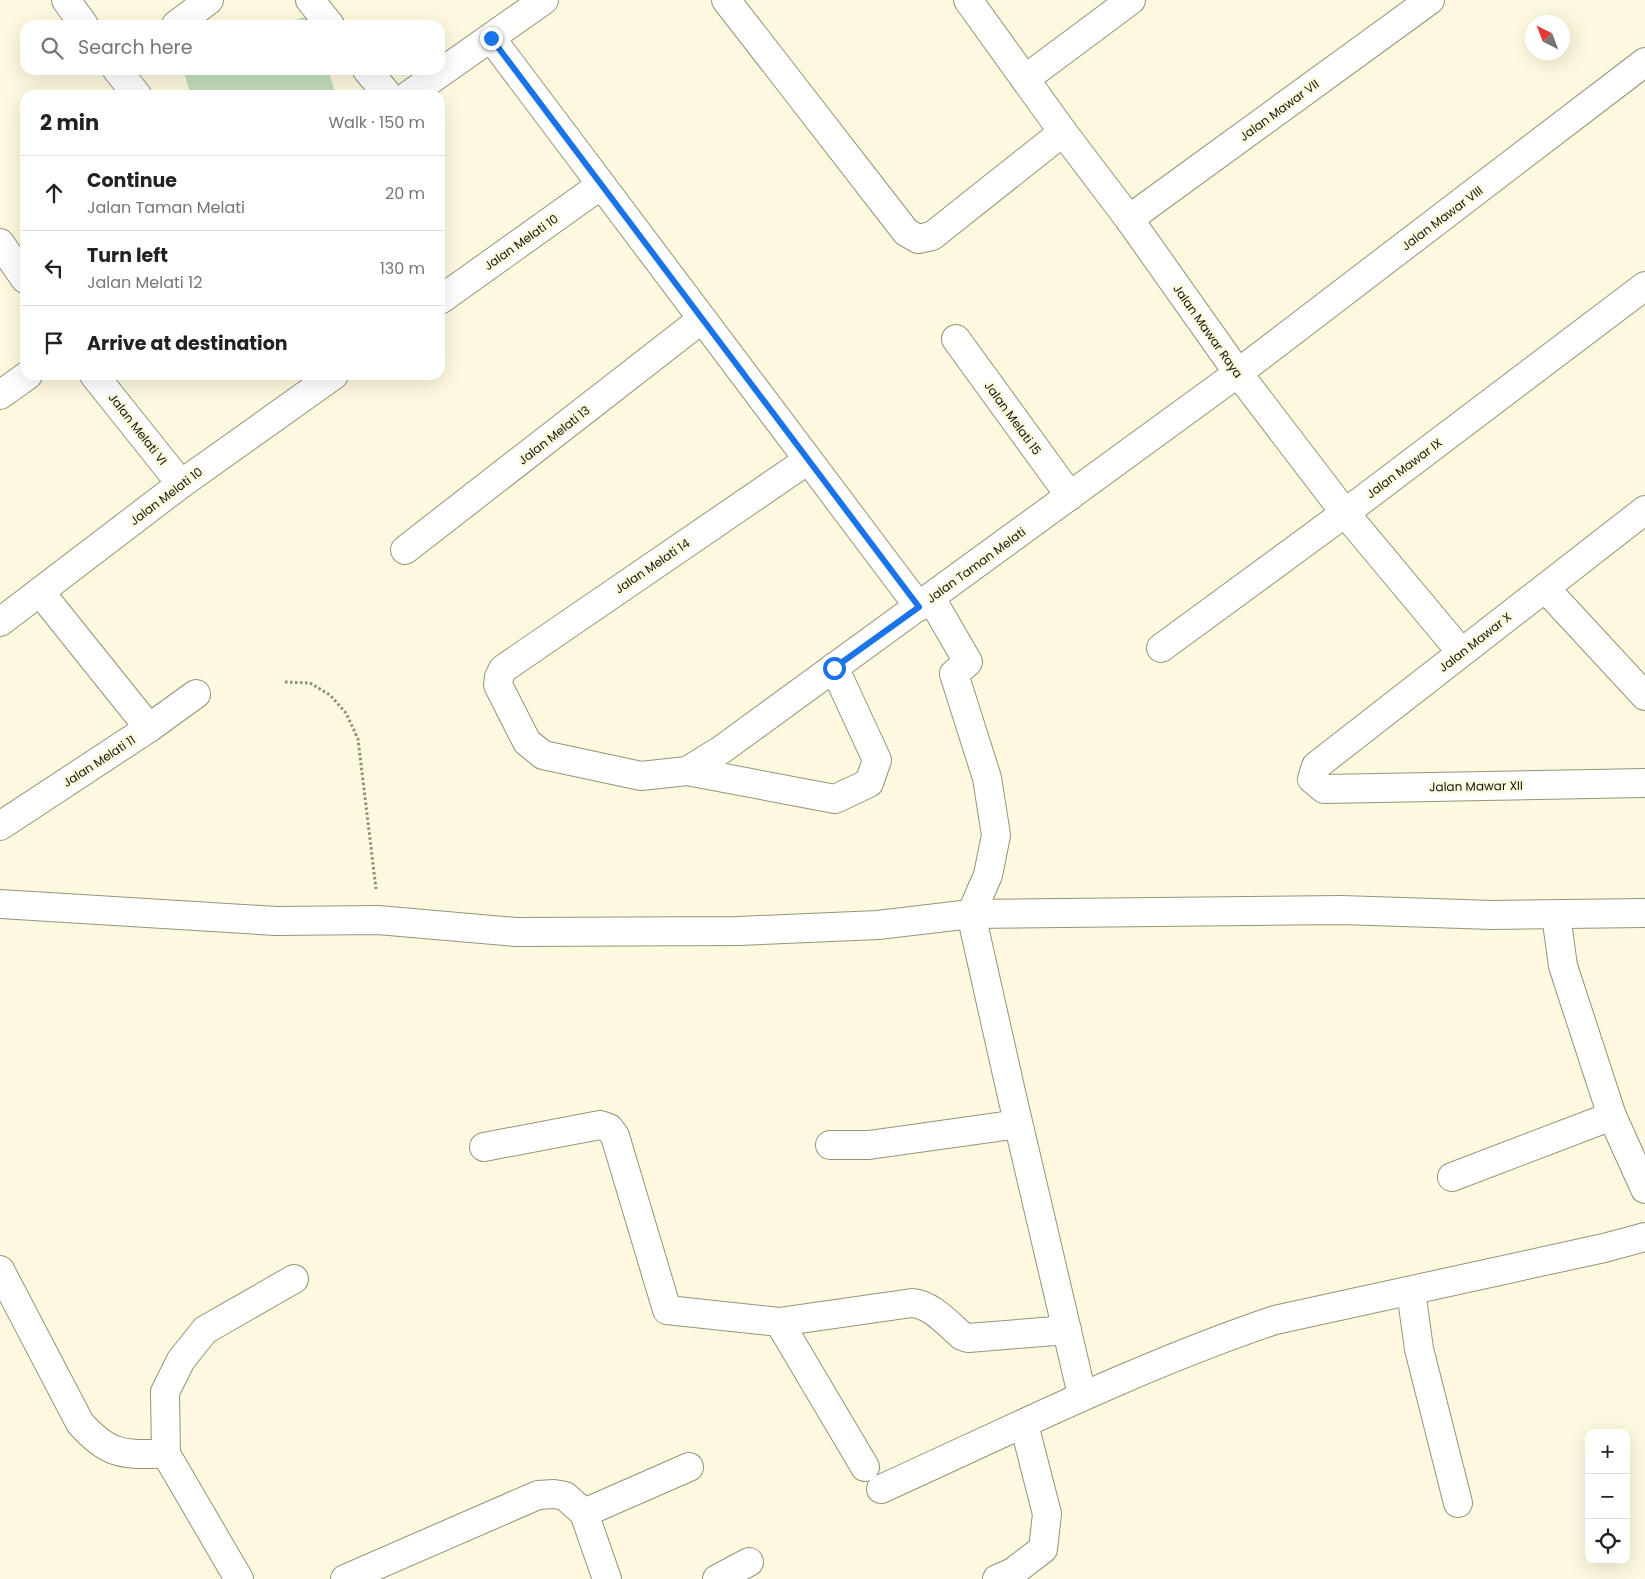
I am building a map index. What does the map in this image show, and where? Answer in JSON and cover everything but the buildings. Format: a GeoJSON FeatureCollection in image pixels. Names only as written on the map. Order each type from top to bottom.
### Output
{"type":"FeatureCollection","features":[{"type":"Feature","properties":{"kind":"street"},"geometry":{"type":"LineString","coordinates":[[66,0],[80,20]]}},
{"type":"Feature","properties":{"kind":"street"},"geometry":{"type":"LineString","coordinates":[[183,20],[209,0]]}},
{"type":"Feature","properties":{"kind":"street"},"geometry":{"type":"LineString","coordinates":[[310,0],[326,20]]}},
{"type":"Feature","properties":{"kind":"street"},"geometry":{"type":"LineString","coordinates":[[445,70],[544,0]]}},
{"type":"Feature","properties":{"kind":"street"},"geometry":{"type":"LineString","coordinates":[[726,0],[906,232],[918,238],[932,236],[1063,132]]}},
{"type":"Feature","properties":{"kind":"street","name":"Jalan Mawar Raya"},"geometry":{"type":"LineString","coordinates":[[968,0],[1063,132],[1129,219],[1238,374],[1345,513],[1461,652]]}},
{"type":"Feature","properties":{"kind":"street"},"geometry":{"type":"LineString","coordinates":[[1025,79],[1131,0]]}},
{"type":"Feature","properties":{"kind":"street","name":"Jalan Mawar VII"},"geometry":{"type":"LineString","coordinates":[[1129,219],[1430,0]]}},
{"type":"Feature","properties":{"kind":"street"},"geometry":{"type":"LineString","coordinates":[[491,38],[808,460],[925,602],[968,662],[954,674],[987,778],[996,835],[988,875],[971,914],[1082,1396]]}},
{"type":"Feature","properties":{"kind":"street","name":"Jalan Mawar VIII"},"geometry":{"type":"LineString","coordinates":[[1238,374],[1645,62]]}},
{"type":"Feature","properties":{"kind":"street"},"geometry":{"type":"LineString","coordinates":[[121,75],[133,90]]}},
{"type":"Feature","properties":{"kind":"street"},"geometry":{"type":"LineString","coordinates":[[371,75],[384,90]]}},
{"type":"Feature","properties":{"kind":"street"},"geometry":{"type":"LineString","coordinates":[[416,90],[438,75]]}},
{"type":"Feature","properties":{"kind":"street","name":"Jalan Melati 10"},"geometry":{"type":"LineString","coordinates":[[445,296],[601,185]]}},
{"type":"Feature","properties":{"kind":"street"},"geometry":{"type":"LineString","coordinates":[[0,243],[20,272]]}},
{"type":"Feature","properties":{"kind":"street","name":"Jalan Mawar IX"},"geometry":{"type":"LineString","coordinates":[[1161,648],[1345,513],[1645,286]]}},
{"type":"Feature","properties":{"kind":"street","name":"Jalan Melati 13"},"geometry":{"type":"LineString","coordinates":[[405,550],[702,319]]}},
{"type":"Feature","properties":{"kind":"street","name":"Jalan Melati 15"},"geometry":{"type":"LineString","coordinates":[[956,339],[1070,496]]}},
{"type":"Feature","properties":{"kind":"street","name":"Jalan Taman Melati"},"geometry":{"type":"LineString","coordinates":[[499,676],[498,685],[527,742],[544,755],[641,776],[687,771],[721,750],[1238,374]]}},
{"type":"Feature","properties":{"kind":"street"},"geometry":{"type":"LineString","coordinates":[[0,395],[21,380]]}},
{"type":"Feature","properties":{"kind":"street","name":"Jalan Melati VI"},"geometry":{"type":"LineString","coordinates":[[98,380],[181,484]]}},
{"type":"Feature","properties":{"kind":"street","name":"Jalan Melati 10"},"geometry":{"type":"LineString","coordinates":[[0,622],[181,484],[327,380]]}},
{"type":"Feature","properties":{"kind":"street","name":"Jalan Melati 14"},"geometry":{"type":"LineString","coordinates":[[499,676],[503,669],[512,662],[808,460]]}},
{"type":"Feature","properties":{"kind":"street","name":"Jalan Mawar X"},"geometry":{"type":"LineString","coordinates":[[1312,779],[1316,766],[1645,510]]}},
{"type":"Feature","properties":{"kind":"street"},"geometry":{"type":"LineString","coordinates":[[1546,588],[1645,696]]}},
{"type":"Feature","properties":{"kind":"street"},"geometry":{"type":"LineString","coordinates":[[40,592],[149,728]]}},
{"type":"Feature","properties":{"kind":"street"},"geometry":{"type":"LineString","coordinates":[[687,771],[835,799],[870,783],[877,760],[834,668]]}},
{"type":"Feature","properties":{"kind":"street","name":"Jalan Melati 11"},"geometry":{"type":"LineString","coordinates":[[0,826],[149,728],[196,694]]}},
{"type":"Feature","properties":{"kind":"street","name":"Jalan Mawar XII"},"geometry":{"type":"LineString","coordinates":[[1312,779],[1324,789],[1645,782]]}},
{"type":"Feature","properties":{"kind":"street"},"geometry":{"type":"LineString","coordinates":[[0,904],[276,920],[378,920],[516,932],[738,931],[878,925],[971,914],[1340,910],[1556,917],[1645,913]]}},
{"type":"Feature","properties":{"kind":"street"},"geometry":{"type":"LineString","coordinates":[[1556,917],[1563,966],[1612,1116],[1645,1189]]}},
{"type":"Feature","properties":{"kind":"street"},"geometry":{"type":"LineString","coordinates":[[1452,1176],[1612,1116]]}},
{"type":"Feature","properties":{"kind":"street"},"geometry":{"type":"LineString","coordinates":[[830,1145],[869,1145],[1018,1124]]}},
{"type":"Feature","properties":{"kind":"street"},"geometry":{"type":"LineString","coordinates":[[484,1147],[600,1125],[609,1128],[615,1136],[667,1310],[779,1322],[912,1303],[928,1307],[962,1336],[968,1338],[1067,1330]]}},
{"type":"Feature","properties":{"kind":"street"},"geometry":{"type":"LineString","coordinates":[[881,1489],[1082,1396],[1232,1335],[1275,1320],[1411,1292],[1645,1237]]}},
{"type":"Feature","properties":{"kind":"street"},"geometry":{"type":"LineString","coordinates":[[0,1270],[80,1423],[93,1438],[108,1449],[130,1454],[166,1454]]}},
{"type":"Feature","properties":{"kind":"street"},"geometry":{"type":"LineString","coordinates":[[239,1579],[166,1454],[165,1392],[181,1360],[205,1330],[294,1279]]}},
{"type":"Feature","properties":{"kind":"street"},"geometry":{"type":"LineString","coordinates":[[1411,1292],[1419,1349],[1458,1504]]}},
{"type":"Feature","properties":{"kind":"street"},"geometry":{"type":"LineString","coordinates":[[779,1322],[865,1467]]}},
{"type":"Feature","properties":{"kind":"street"},"geometry":{"type":"LineString","coordinates":[[997,1579],[1013,1572],[1043,1549],[1047,1514],[1024,1424]]}},
{"type":"Feature","properties":{"kind":"street"},"geometry":{"type":"LineString","coordinates":[[584,1513],[689,1467]]}},
{"type":"Feature","properties":{"kind":"street"},"geometry":{"type":"LineString","coordinates":[[345,1579],[538,1495],[554,1494],[565,1496],[584,1513],[607,1579]]}},
{"type":"Feature","properties":{"kind":"street"},"geometry":{"type":"LineString","coordinates":[[717,1579],[749,1562]]}},
{"type":"Feature","properties":{"kind":"path"},"geometry":{"type":"LineString","coordinates":[[285,682],[310,683],[330,695],[346,713],[358,739],[376,877],[378,920]]}},
{"type":"Feature","properties":{"kind":"route"},"geometry":{"type":"LineString","coordinates":[[491,38],[919,607],[834,668]]}}]}
